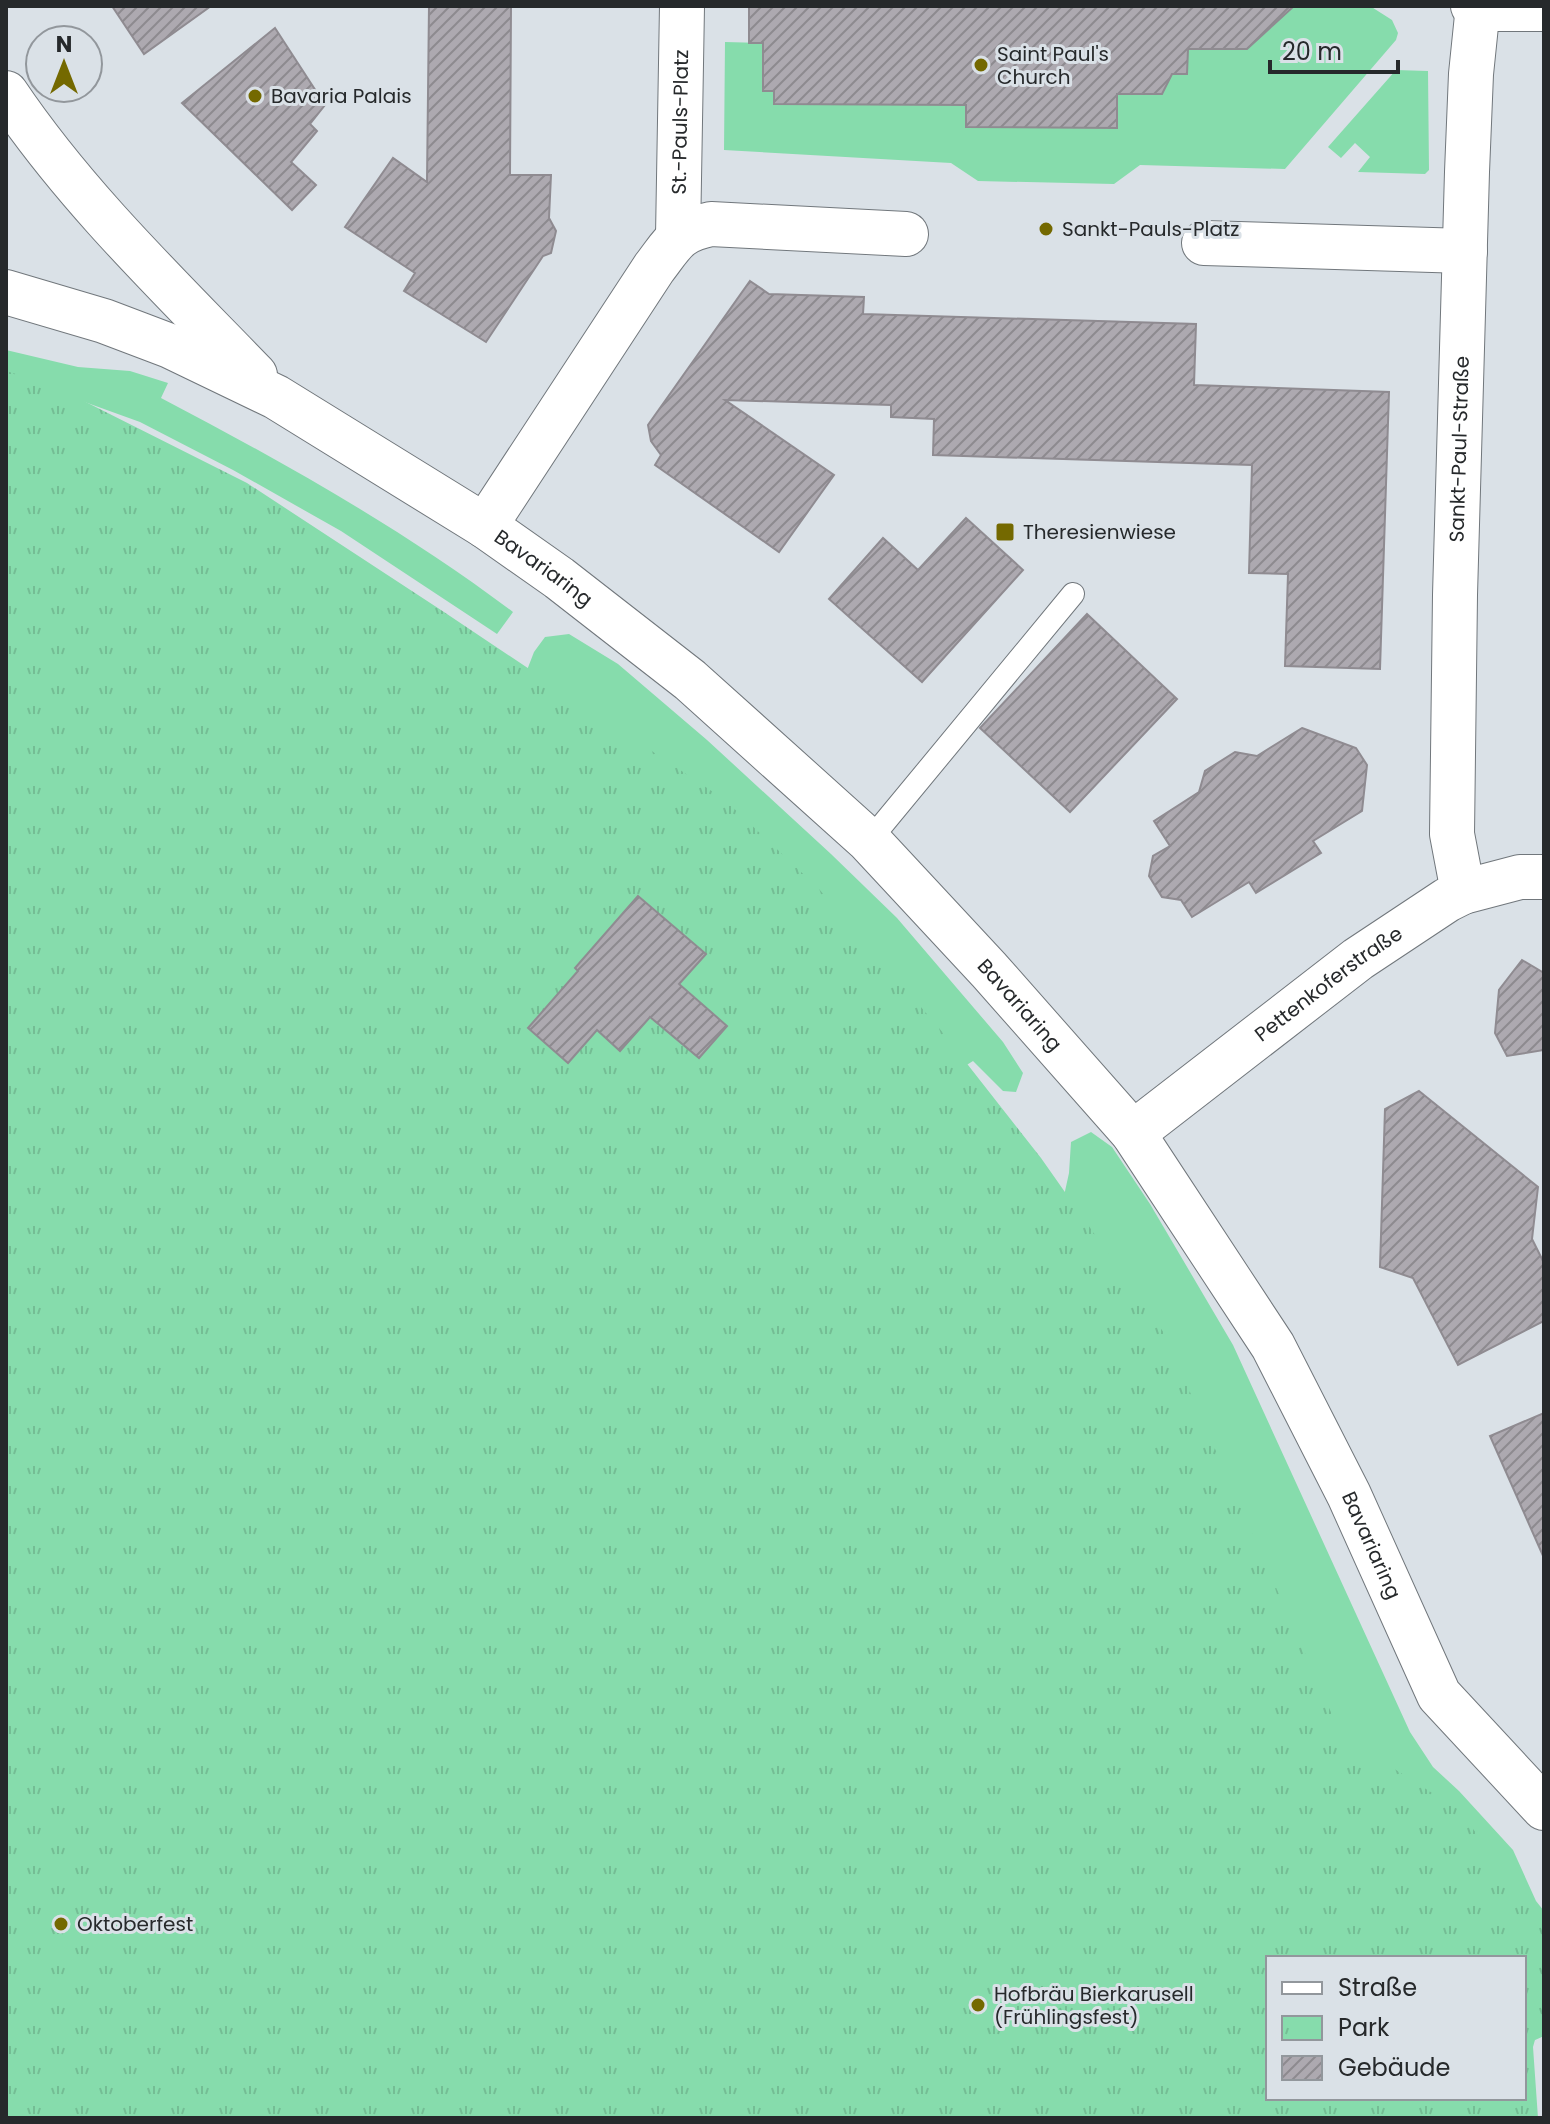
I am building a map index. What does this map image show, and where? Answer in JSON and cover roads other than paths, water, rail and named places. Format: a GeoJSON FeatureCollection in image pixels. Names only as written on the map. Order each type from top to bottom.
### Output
{"type":"FeatureCollection","features":[{"type":"Feature","properties":{"kind":"street","name":"St.-Pauls-Platz"},"geometry":{"type":"LineString","coordinates":[[678,236],[682,6]]}},
{"type":"Feature","properties":{"kind":"street"},"geometry":{"type":"LineString","coordinates":[[1477,7],[1544,9]]}},
{"type":"Feature","properties":{"kind":"street","name":"Sankt-Paul-Straße"},"geometry":{"type":"LineString","coordinates":[[1463,892],[1452,834],[1455,595],[1471,74],[1477,7]]}},
{"type":"Feature","properties":{"kind":"street","name":"Bavariaring"},"geometry":{"type":"LineString","coordinates":[[6,93],[53,155],[152,270],[276,397]]}},
{"type":"Feature","properties":{"kind":"street"},"geometry":{"type":"LineString","coordinates":[[485,526],[678,236],[691,228],[711,224],[906,234]]}},
{"type":"Feature","properties":{"kind":"street"},"geometry":{"type":"LineString","coordinates":[[1204,243],[1465,251]]}},
{"type":"Feature","properties":{"kind":"street","name":"Bavariaring"},"geometry":{"type":"LineString","coordinates":[[6,292],[104,321],[170,346],[276,397],[485,526],[559,578],[690,680],[869,841],[989,970],[1133,1133],[1273,1346],[1349,1495],[1439,1695],[1544,1808]]}},
{"type":"Feature","properties":{"kind":"street","name":"Pettenkoferstraße"},"geometry":{"type":"LineString","coordinates":[[1133,1133],[1358,959],[1463,892],[1520,877],[1544,877]]}},
{"type":"Feature","properties":{"kind":"lane"},"geometry":{"type":"LineString","coordinates":[[869,841],[1073,594]]}},
{"type":"Feature","properties":{"kind":"place","name":"Saint Paul's Church"},"geometry":{"type":"Point","coordinates":[981,65]}},
{"type":"Feature","properties":{"kind":"place","name":"Bavaria Palais"},"geometry":{"type":"Point","coordinates":[255,96]}},
{"type":"Feature","properties":{"kind":"place","name":"Sankt-Pauls-Platz"},"geometry":{"type":"Point","coordinates":[1046,229]}},
{"type":"Feature","properties":{"kind":"place","name":"Theresienwiese"},"geometry":{"type":"Point","coordinates":[1005,532]}},
{"type":"Feature","properties":{"kind":"place","name":"Oktoberfest"},"geometry":{"type":"Point","coordinates":[61,1924]}},
{"type":"Feature","properties":{"kind":"place","name":"Hofbräu Bierkarusell (Frühlingsfest)"},"geometry":{"type":"Point","coordinates":[978,2005]}}]}
